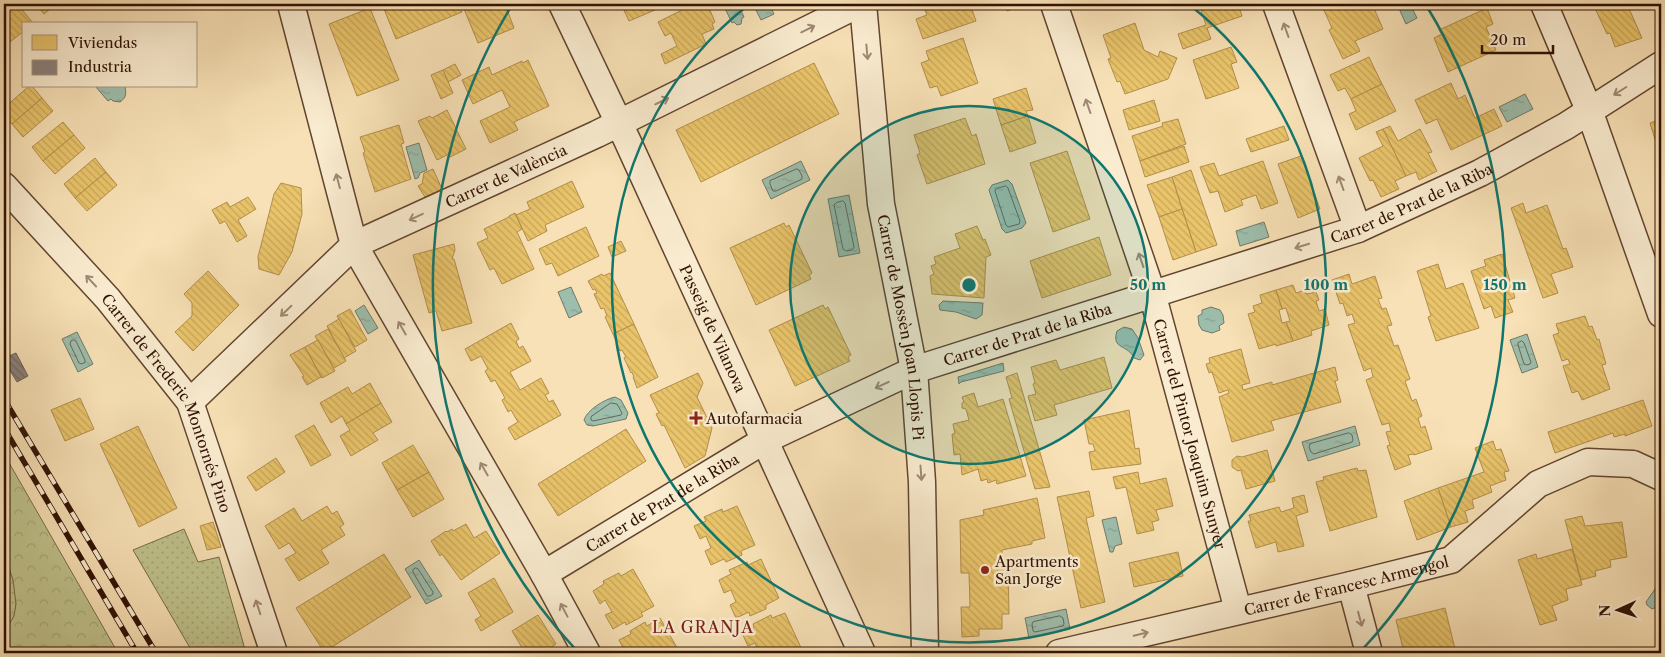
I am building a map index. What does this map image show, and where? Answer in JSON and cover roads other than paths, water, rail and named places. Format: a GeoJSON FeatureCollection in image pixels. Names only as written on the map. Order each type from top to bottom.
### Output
{"type":"FeatureCollection","features":[{"type":"Feature","properties":{"kind":"street"},"geometry":{"type":"LineString","coordinates":[[290,4],[354,245],[544,574],[587,653]]}},
{"type":"Feature","properties":{"kind":"street","name":"Passeig de Vilanova"},"geometry":{"type":"LineString","coordinates":[[562,4],[862,653]]}},
{"type":"Feature","properties":{"kind":"street","name":"Carrer de València"},"geometry":{"type":"LineString","coordinates":[[190,402],[354,245],[618,123],[859,4]]}},
{"type":"Feature","properties":{"kind":"street","name":"Carrer de Mossèn Joan Llopis Pi"},"geometry":{"type":"LineString","coordinates":[[863,4],[881,204],[914,370],[922,482],[925,653]]}},
{"type":"Feature","properties":{"kind":"street","name":"Carrer del Pintor Joaquim Sunyer"},"geometry":{"type":"LineString","coordinates":[[1054,4],[1152,293],[1238,610]]}},
{"type":"Feature","properties":{"kind":"street"},"geometry":{"type":"LineString","coordinates":[[1276,4],[1358,229]]}},
{"type":"Feature","properties":{"kind":"street"},"geometry":{"type":"LineString","coordinates":[[1544,4],[1589,110],[1661,314]]}},
{"type":"Feature","properties":{"kind":"street","name":"Carrer de Prat de la Riba"},"geometry":{"type":"LineString","coordinates":[[544,574],[764,440],[914,370],[1358,229],[1480,173],[1566,126],[1661,65]]}},
{"type":"Feature","properties":{"kind":"street","name":"Carrer de Frederic Montornés Pino"},"geometry":{"type":"LineString","coordinates":[[4,186],[108,299],[190,402],[274,653]]}},
{"type":"Feature","properties":{"kind":"street","name":"Carrer de Francesc Armengol"},"geometry":{"type":"LineString","coordinates":[[1059,653],[1450,560],[1538,484],[1588,462],[1633,464],[1661,477]]}},
{"type":"Feature","properties":{"kind":"street"},"geometry":{"type":"LineString","coordinates":[[1351,585],[1369,653]]}},
{"type":"Feature","properties":{"kind":"water"},"geometry":{"type":"Polygon","coordinates":[[[723,4],[738,4],[744,17],[741,24],[732,23],[723,4]]]}},
{"type":"Feature","properties":{"kind":"water"},"geometry":{"type":"Polygon","coordinates":[[[753,4],[769,4],[774,14],[761,20],[753,4]]]}},
{"type":"Feature","properties":{"kind":"water"},"geometry":{"type":"Polygon","coordinates":[[[1397,4],[1410,4],[1417,18],[1406,24],[1397,4]]]}},
{"type":"Feature","properties":{"kind":"water"},"geometry":{"type":"Polygon","coordinates":[[[97,88],[125,88],[125,97],[120,102],[111,99],[108,101],[97,88]]]}},
{"type":"Feature","properties":{"kind":"water"},"geometry":{"type":"Polygon","coordinates":[[[1525,94],[1533,109],[1507,122],[1499,107],[1525,94]]]}},
{"type":"Feature","properties":{"kind":"water"},"geometry":{"type":"Polygon","coordinates":[[[419,143],[427,170],[420,173],[418,178],[415,179],[406,147],[419,143]]]}},
{"type":"Feature","properties":{"kind":"water"},"geometry":{"type":"Polygon","coordinates":[[[801,161],[810,180],[771,199],[762,180],[801,161]]]}},
{"type":"Feature","properties":{"kind":"water"},"geometry":{"type":"Polygon","coordinates":[[[1008,180],[1012,184],[1026,223],[1022,228],[1006,233],[1002,229],[989,190],[992,185],[1008,180]]]}},
{"type":"Feature","properties":{"kind":"water"},"geometry":{"type":"Polygon","coordinates":[[[849,195],[860,253],[839,257],[828,199],[849,195]]]}},
{"type":"Feature","properties":{"kind":"water"},"geometry":{"type":"Polygon","coordinates":[[[1264,222],[1269,237],[1240,246],[1236,231],[1264,222]]]}},
{"type":"Feature","properties":{"kind":"water"},"geometry":{"type":"Polygon","coordinates":[[[571,287],[582,312],[569,318],[558,292],[571,287]]]}},
{"type":"Feature","properties":{"kind":"water"},"geometry":{"type":"Polygon","coordinates":[[[943,301],[983,303],[982,315],[976,319],[956,312],[940,310],[939,305],[943,301]]]}},
{"type":"Feature","properties":{"kind":"water"},"geometry":{"type":"Polygon","coordinates":[[[364,305],[378,328],[368,334],[355,311],[364,305]]]}},
{"type":"Feature","properties":{"kind":"water"},"geometry":{"type":"Polygon","coordinates":[[[1211,307],[1220,310],[1224,323],[1219,326],[1220,330],[1212,333],[1202,330],[1199,325],[1198,316],[1202,314],[1202,310],[1211,307]]]}},
{"type":"Feature","properties":{"kind":"water"},"geometry":{"type":"Polygon","coordinates":[[[1124,327],[1132,329],[1138,338],[1144,355],[1140,360],[1134,358],[1116,341],[1117,331],[1124,327]]]}},
{"type":"Feature","properties":{"kind":"water"},"geometry":{"type":"Polygon","coordinates":[[[77,332],[93,364],[78,372],[62,339],[77,332]]]}},
{"type":"Feature","properties":{"kind":"water"},"geometry":{"type":"Polygon","coordinates":[[[1527,334],[1538,367],[1522,373],[1510,340],[1527,334]]]}},
{"type":"Feature","properties":{"kind":"water"},"geometry":{"type":"Polygon","coordinates":[[[1003,363],[1004,371],[959,384],[958,377],[1003,363]]]}},
{"type":"Feature","properties":{"kind":"water"},"geometry":{"type":"Polygon","coordinates":[[[615,397],[621,400],[628,413],[626,419],[593,426],[587,425],[584,420],[592,409],[615,397]]]}},
{"type":"Feature","properties":{"kind":"water"},"geometry":{"type":"Polygon","coordinates":[[[1355,426],[1360,445],[1308,461],[1302,442],[1355,426]]]}},
{"type":"Feature","properties":{"kind":"water"},"geometry":{"type":"Polygon","coordinates":[[[1116,517],[1122,544],[1115,546],[1113,552],[1110,552],[1102,520],[1116,517]]]}},
{"type":"Feature","properties":{"kind":"water"},"geometry":{"type":"Polygon","coordinates":[[[419,560],[442,596],[426,604],[405,569],[419,560]]]}},
{"type":"Feature","properties":{"kind":"water"},"geometry":{"type":"Polygon","coordinates":[[[1661,577],[1661,605],[1652,609],[1646,602],[1655,589],[1657,579],[1661,577]]]}},
{"type":"Feature","properties":{"kind":"water"},"geometry":{"type":"Polygon","coordinates":[[[1066,609],[1070,629],[1029,638],[1025,618],[1066,609]]]}},
{"type":"Feature","properties":{"kind":"railway"},"geometry":{"type":"LineString","coordinates":[[4,399],[156,653]]}},
{"type":"Feature","properties":{"kind":"railway"},"geometry":{"type":"LineString","coordinates":[[4,428],[137,653]]}},
{"type":"Feature","properties":{"kind":"place","name":"Autofarmacia"},"geometry":{"type":"Point","coordinates":[696,418]}},
{"type":"Feature","properties":{"kind":"place","name":"Apartments San Jorge"},"geometry":{"type":"Point","coordinates":[985,570]}},
{"type":"Feature","properties":{"kind":"district","name":"LA GRANJA"},"geometry":{"type":"Point","coordinates":[703,627]}}]}
